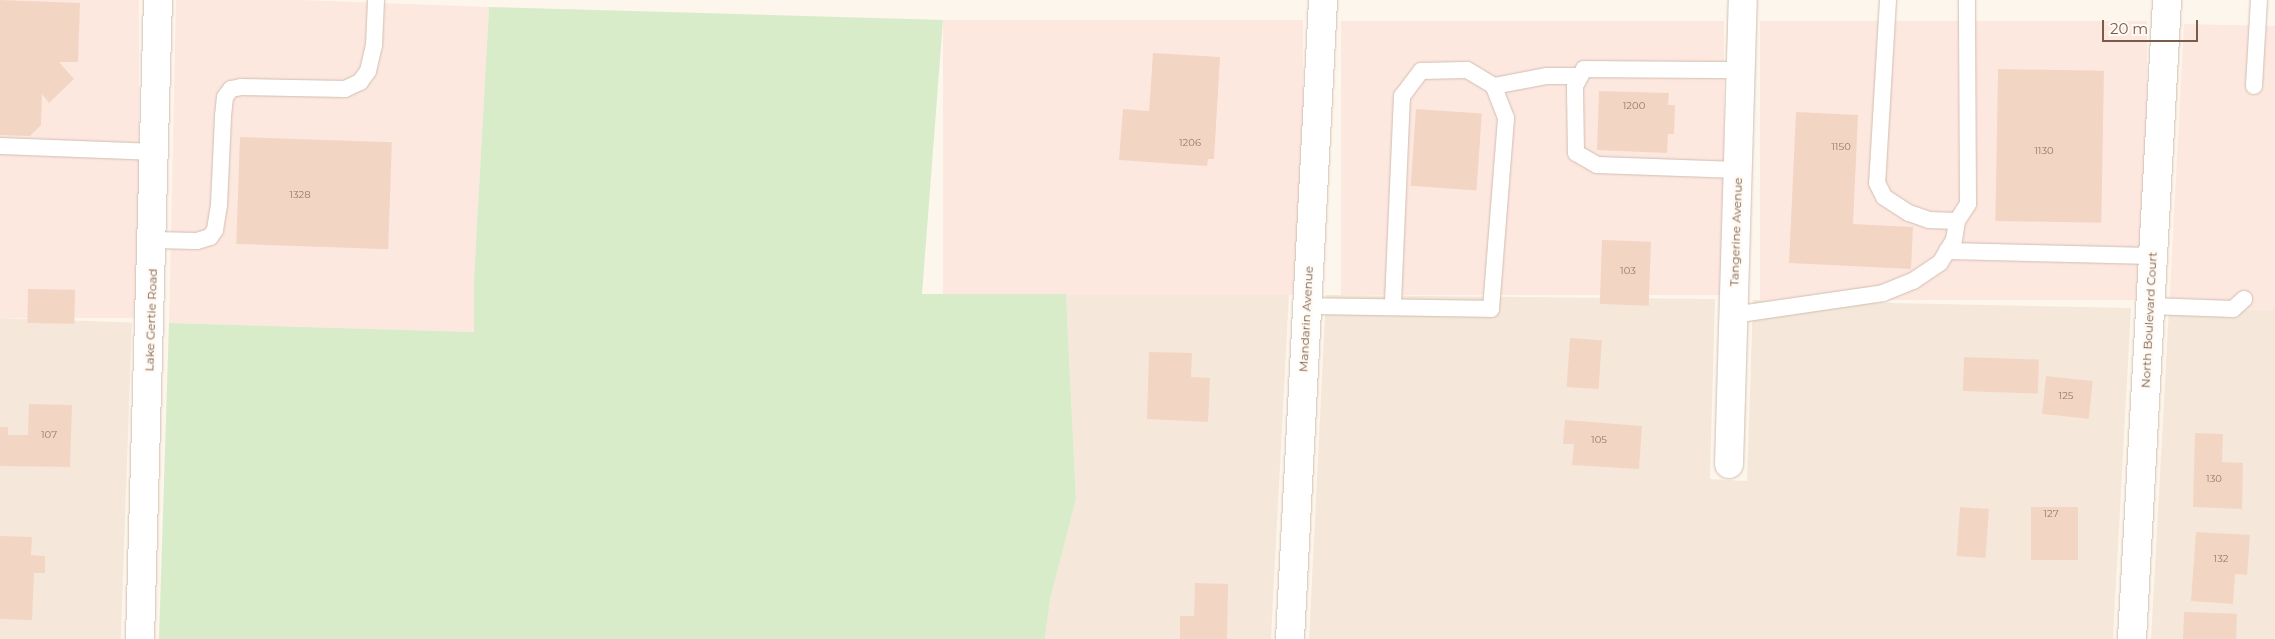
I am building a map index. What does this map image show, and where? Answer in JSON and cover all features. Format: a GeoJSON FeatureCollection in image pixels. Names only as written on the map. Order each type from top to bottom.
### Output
{"type":"FeatureCollection","features":[{"type":"Feature","properties":{"kind":"street","name":"Lake Gertie Road"},"geometry":{"type":"LineString","coordinates":[[140,639],[153,240],[158,0]]}},
{"type":"Feature","properties":{"kind":"street","name":"Mandarin Avenue"},"geometry":{"type":"LineString","coordinates":[[1290,639],[1323,0]]}},
{"type":"Feature","properties":{"kind":"street","name":"Tangerine Avenue"},"geometry":{"type":"LineString","coordinates":[[1729,464],[1743,0]]}},
{"type":"Feature","properties":{"kind":"street","name":"North Boulevard Court"},"geometry":{"type":"LineString","coordinates":[[2132,639],[2167,0]]}},
{"type":"Feature","properties":{"kind":"lane"},"geometry":{"type":"LineString","coordinates":[[153,240],[197,241],[210,238],[215,230],[220,206],[222,116],[225,97],[231,90],[241,87],[345,89],[360,82],[368,71],[374,46],[376,0]]}},
{"type":"Feature","properties":{"kind":"lane"},"geometry":{"type":"LineString","coordinates":[[1888,0],[1877,183],[1884,197],[1909,213],[1929,220],[1957,221]]}},
{"type":"Feature","properties":{"kind":"lane"},"geometry":{"type":"LineString","coordinates":[[1733,315],[1883,293],[1913,281],[1940,263],[1954,240],[1957,221],[1968,204],[1966,0]]}},
{"type":"Feature","properties":{"kind":"lane"},"geometry":{"type":"LineString","coordinates":[[2254,86],[2259,0]]}},
{"type":"Feature","properties":{"kind":"lane"},"geometry":{"type":"LineString","coordinates":[[1738,170],[1597,165],[1576,153],[1575,86],[1584,69],[1741,70]]}},
{"type":"Feature","properties":{"kind":"lane"},"geometry":{"type":"LineString","coordinates":[[1307,306],[1491,309],[1506,118],[1494,86],[1467,70],[1421,71],[1402,96],[1393,306]]}},
{"type":"Feature","properties":{"kind":"lane"},"geometry":{"type":"LineString","coordinates":[[1494,86],[1547,76],[1580,76]]}},
{"type":"Feature","properties":{"kind":"lane"},"geometry":{"type":"LineString","coordinates":[[0,146],[155,152]]}},
{"type":"Feature","properties":{"kind":"lane"},"geometry":{"type":"LineString","coordinates":[[1948,251],[2153,256]]}},
{"type":"Feature","properties":{"kind":"lane"},"geometry":{"type":"LineString","coordinates":[[2150,306],[2233,309],[2244,299]]}},
{"type":"Feature","properties":{"kind":"shaded area"},"geometry":{"type":"Polygon","coordinates":[[[0,0],[139,0],[139,318],[0,318],[0,0]]]}},
{"type":"Feature","properties":{"kind":"shaded area"},"geometry":{"type":"Polygon","coordinates":[[[176,0],[301,0],[489,7],[474,278],[474,332],[169,323],[176,0]]]}},
{"type":"Feature","properties":{"kind":"shaded area"},"geometry":{"type":"Polygon","coordinates":[[[943,20],[1303,20],[1303,295],[943,295],[943,20]]]}},
{"type":"Feature","properties":{"kind":"shaded area"},"geometry":{"type":"Polygon","coordinates":[[[1341,21],[1724,21],[1724,295],[1341,295],[1341,21]]]}},
{"type":"Feature","properties":{"kind":"shaded area"},"geometry":{"type":"Polygon","coordinates":[[[1760,21],[2147,21],[2147,300],[1760,300],[1760,21]]]}},
{"type":"Feature","properties":{"kind":"shaded area"},"geometry":{"type":"Polygon","coordinates":[[[2184,24],[2275,26],[2275,310],[2169,308],[2184,24]]]}},
{"type":"Feature","properties":{"kind":"shaded area"},"geometry":{"type":"Polygon","coordinates":[[[1066,294],[1289,294],[1271,639],[1045,639],[1050,600],[1076,499],[1066,294]]]}},
{"type":"Feature","properties":{"kind":"shaded area"},"geometry":{"type":"Polygon","coordinates":[[[1326,295],[1715,299],[1710,479],[1747,481],[1753,300],[2131,308],[2113,639],[1309,639],[1326,295]]]}},
{"type":"Feature","properties":{"kind":"shaded area"},"geometry":{"type":"Polygon","coordinates":[[[2169,308],[2275,310],[2275,639],[2151,639],[2169,308]]]}},
{"type":"Feature","properties":{"kind":"shaded area"},"geometry":{"type":"Polygon","coordinates":[[[0,318],[132,323],[121,639],[0,639],[0,318]]]}},
{"type":"Feature","properties":{"kind":"green space"},"geometry":{"type":"Polygon","coordinates":[[[489,7],[943,20],[922,294],[1066,294],[1076,499],[1050,600],[1045,639],[159,639],[169,323],[474,332],[474,278],[489,7]]]}},
{"type":"Feature","properties":{"kind":"building"},"geometry":{"type":"Polygon","coordinates":[[[0,0],[80,3],[78,62],[59,62],[74,79],[49,103],[42,94],[41,125],[30,136],[0,135],[0,0]]]}},
{"type":"Feature","properties":{"kind":"building"},"geometry":{"type":"Polygon","coordinates":[[[1153,53],[1220,57],[1214,159],[1208,159],[1207,166],[1119,160],[1123,109],[1149,111],[1153,53]]]}},
{"type":"Feature","properties":{"kind":"building"},"geometry":{"type":"Polygon","coordinates":[[[1998,69],[2104,71],[2101,223],[1995,221],[1998,69]]]}},
{"type":"Feature","properties":{"kind":"building"},"geometry":{"type":"Polygon","coordinates":[[[1599,91],[1669,93],[1668,105],[1675,105],[1674,134],[1668,134],[1667,153],[1597,150],[1599,91]]]}},
{"type":"Feature","properties":{"kind":"building"},"geometry":{"type":"Polygon","coordinates":[[[1416,109],[1482,114],[1476,190],[1411,186],[1416,109]]]}},
{"type":"Feature","properties":{"kind":"building"},"geometry":{"type":"Polygon","coordinates":[[[1796,112],[1858,115],[1853,224],[1913,227],[1911,269],[1789,263],[1796,112]]]}},
{"type":"Feature","properties":{"kind":"building"},"geometry":{"type":"Polygon","coordinates":[[[240,137],[392,142],[388,249],[236,244],[240,137]]]}},
{"type":"Feature","properties":{"kind":"building"},"geometry":{"type":"Polygon","coordinates":[[[1602,240],[1651,242],[1649,306],[1600,304],[1602,240]]]}},
{"type":"Feature","properties":{"kind":"building"},"geometry":{"type":"Polygon","coordinates":[[[28,289],[75,290],[74,324],[27,323],[28,289]]]}},
{"type":"Feature","properties":{"kind":"building"},"geometry":{"type":"Polygon","coordinates":[[[1570,338],[1602,340],[1599,389],[1567,387],[1570,338]]]}},
{"type":"Feature","properties":{"kind":"building"},"geometry":{"type":"Polygon","coordinates":[[[1149,352],[1192,353],[1191,377],[1210,378],[1208,422],[1147,419],[1149,352]]]}},
{"type":"Feature","properties":{"kind":"building"},"geometry":{"type":"Polygon","coordinates":[[[1964,357],[2039,360],[2038,394],[1963,391],[1964,357]]]}},
{"type":"Feature","properties":{"kind":"building"},"geometry":{"type":"Polygon","coordinates":[[[2046,376],[2093,381],[2089,419],[2042,414],[2046,376]]]}},
{"type":"Feature","properties":{"kind":"building"},"geometry":{"type":"Polygon","coordinates":[[[29,404],[72,405],[70,467],[0,466],[0,427],[8,427],[8,435],[28,435],[29,404]]]}},
{"type":"Feature","properties":{"kind":"building"},"geometry":{"type":"Polygon","coordinates":[[[1565,420],[1642,426],[1639,469],[1572,465],[1574,444],[1563,444],[1565,420]]]}},
{"type":"Feature","properties":{"kind":"building"},"geometry":{"type":"Polygon","coordinates":[[[2195,433],[2223,434],[2222,462],[2243,463],[2242,509],[2193,507],[2195,433]]]}},
{"type":"Feature","properties":{"kind":"building"},"geometry":{"type":"Polygon","coordinates":[[[1960,507],[1989,509],[1986,558],[1957,556],[1960,507]]]}},
{"type":"Feature","properties":{"kind":"building"},"geometry":{"type":"Polygon","coordinates":[[[2031,507],[2078,507],[2078,560],[2031,560],[2031,507]]]}},
{"type":"Feature","properties":{"kind":"building"},"geometry":{"type":"Polygon","coordinates":[[[2196,532],[2250,535],[2247,575],[2235,574],[2233,604],[2191,601],[2196,532]]]}},
{"type":"Feature","properties":{"kind":"building"},"geometry":{"type":"Polygon","coordinates":[[[0,536],[32,537],[31,555],[45,556],[45,573],[34,573],[32,620],[0,619],[0,536]]]}},
{"type":"Feature","properties":{"kind":"building"},"geometry":{"type":"Polygon","coordinates":[[[1195,583],[1228,584],[1227,639],[1180,639],[1180,616],[1194,616],[1195,583]]]}},
{"type":"Feature","properties":{"kind":"building"},"geometry":{"type":"Polygon","coordinates":[[[2184,612],[2237,614],[2236,639],[2183,639],[2184,612]]]}}]}
